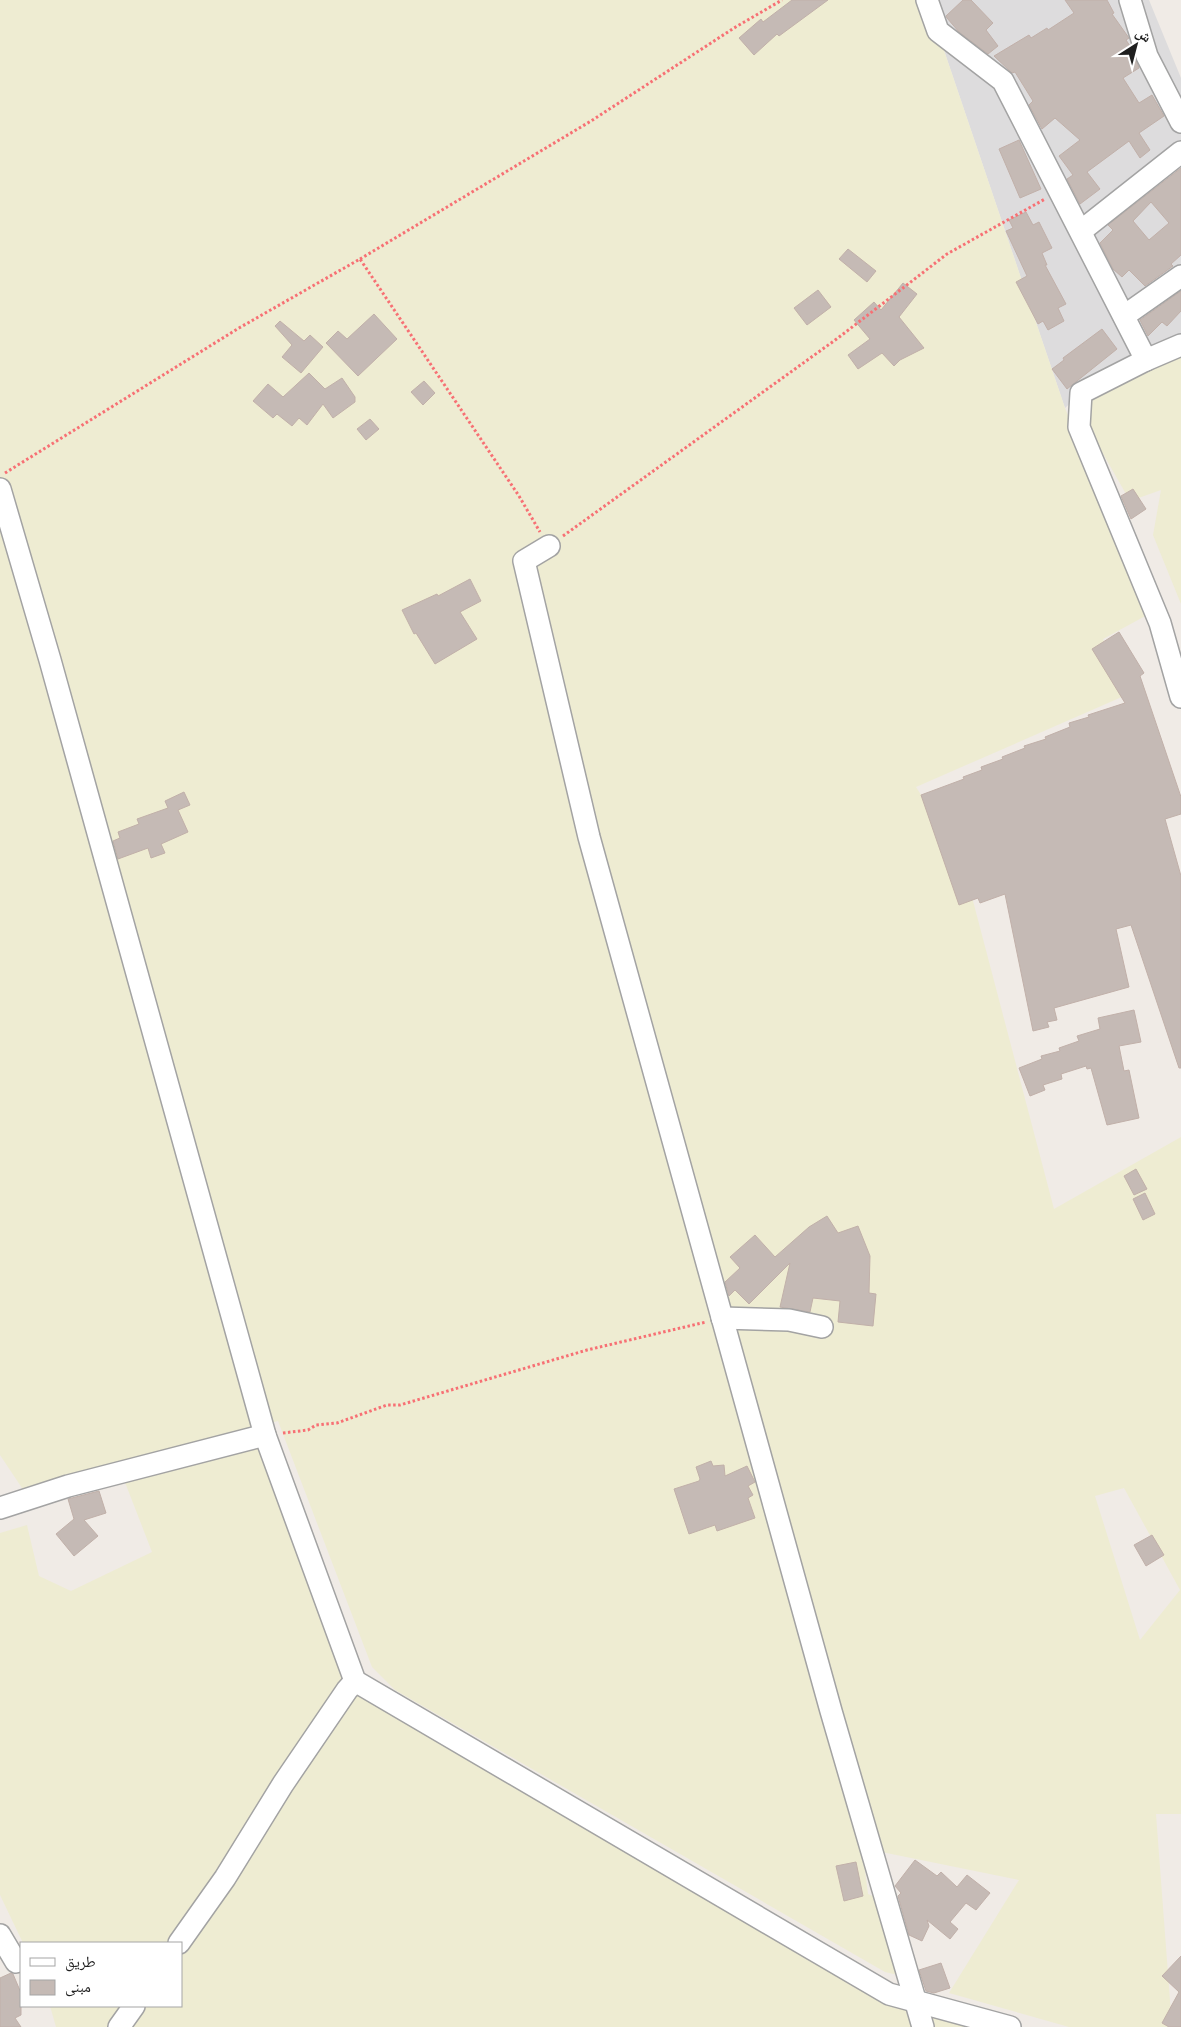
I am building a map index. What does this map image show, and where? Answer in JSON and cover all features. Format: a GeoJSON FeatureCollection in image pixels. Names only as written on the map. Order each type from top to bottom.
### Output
{"type":"FeatureCollection","features":[{"type":"Feature","properties":{"kind":"street"},"geometry":{"type":"LineString","coordinates":[[928,0],[938,31],[1003,81],[1146,360]]}},
{"type":"Feature","properties":{"kind":"street"},"geometry":{"type":"LineString","coordinates":[[1130,0],[1147,56],[1181,122]]}},
{"type":"Feature","properties":{"kind":"street"},"geometry":{"type":"LineString","coordinates":[[1081,231],[1181,152]]}},
{"type":"Feature","properties":{"kind":"street"},"geometry":{"type":"LineString","coordinates":[[1124,316],[1181,276]]}},
{"type":"Feature","properties":{"kind":"street"},"geometry":{"type":"LineString","coordinates":[[1181,345],[1146,360],[1081,393],[1078,427],[1160,623],[1181,698]]}},
{"type":"Feature","properties":{"kind":"street"},"geometry":{"type":"LineString","coordinates":[[0,489],[265,1434],[355,1681],[889,1994],[1010,2027]]}},
{"type":"Feature","properties":{"kind":"street"},"geometry":{"type":"LineString","coordinates":[[549,546],[524,561],[589,837],[831,1712],[923,2027]]}},
{"type":"Feature","properties":{"kind":"street"},"geometry":{"type":"LineString","coordinates":[[722,1318],[789,1320],[822,1327]]}},
{"type":"Feature","properties":{"kind":"street"},"geometry":{"type":"LineString","coordinates":[[0,1508],[68,1486],[265,1434]]}},
{"type":"Feature","properties":{"kind":"street"},"geometry":{"type":"LineString","coordinates":[[180,1942],[225,1878],[283,1784],[355,1681]]}},
{"type":"Feature","properties":{"kind":"street"},"geometry":{"type":"LineString","coordinates":[[0,1935],[16,1962]]}},
{"type":"Feature","properties":{"kind":"street"},"geometry":{"type":"LineString","coordinates":[[119,2027],[133,2007]]}},
{"type":"Feature","properties":{"kind":"path"},"geometry":{"type":"LineString","coordinates":[[0,476],[239,328],[360,259],[591,121],[734,28],[782,0]]}},
{"type":"Feature","properties":{"kind":"path"},"geometry":{"type":"LineString","coordinates":[[360,259],[519,496],[549,546],[838,338],[947,254],[1060,191]]}},
{"type":"Feature","properties":{"kind":"path"},"geometry":{"type":"LineString","coordinates":[[265,1434],[308,1430],[316,1425],[337,1423],[387,1405],[400,1405],[587,1350],[722,1318]]}},
{"type":"Feature","properties":{"kind":"shaded area"},"geometry":{"type":"Polygon","coordinates":[[[0,0],[927,0],[1065,408],[1149,614],[1103,639],[1124,696],[916,787],[962,859],[1054,1209],[1181,1137],[1181,1814],[1156,1814],[1172,2027],[1069,2027],[949,1993],[1019,1880],[862,1848],[868,1894],[885,1901],[919,1980],[885,1972],[395,1690],[372,1667],[278,1421],[24,1491],[0,1455],[0,0]],[[1124,1488],[1095,1496],[1140,1640],[1180,1590],[1124,1488]]]}},
{"type":"Feature","properties":{"kind":"shaded area"},"geometry":{"type":"Polygon","coordinates":[[[927,0],[1149,0],[1181,78],[1181,344],[1081,393],[1065,408],[927,0]]]}},
{"type":"Feature","properties":{"kind":"shaded area"},"geometry":{"type":"Polygon","coordinates":[[[1181,350],[1181,604],[1153,535],[1161,490],[1130,501],[1085,422],[1099,384],[1181,350]]]}},
{"type":"Feature","properties":{"kind":"shaded area"},"geometry":{"type":"Polygon","coordinates":[[[265,1435],[355,1681],[889,1994],[1010,2027],[56,2027],[50,2007],[182,2007],[182,1942],[23,1942],[0,1895],[0,1533],[27,1525],[39,1576],[71,1591],[152,1552],[121,1472],[265,1435]]]}},
{"type":"Feature","properties":{"kind":"building"},"geometry":{"type":"Polygon","coordinates":[[[792,0],[828,0],[779,36],[777,34],[754,55],[739,38],[761,19],[763,22],[792,0]]]}},
{"type":"Feature","properties":{"kind":"building"},"geometry":{"type":"Polygon","coordinates":[[[963,0],[971,0],[993,23],[986,30],[998,46],[988,54],[959,32],[946,16],[963,0]]]}},
{"type":"Feature","properties":{"kind":"building"},"geometry":{"type":"Polygon","coordinates":[[[1065,0],[1107,0],[1114,13],[1112,14],[1129,38],[1126,40],[1132,49],[1139,68],[1123,78],[1139,103],[1152,95],[1164,116],[1139,133],[1150,150],[1140,158],[1129,141],[1087,172],[1100,189],[1080,204],[1067,179],[1073,175],[1059,156],[1080,140],[1055,118],[1042,129],[1029,105],[1033,101],[1015,72],[1012,73],[994,56],[1029,35],[1031,38],[1047,28],[1048,30],[1074,13],[1065,0]]]}},
{"type":"Feature","properties":{"kind":"building"},"geometry":{"type":"Polygon","coordinates":[[[1019,140],[1041,189],[1020,198],[999,149],[1019,140]]]}},
{"type":"Feature","properties":{"kind":"building"},"geometry":{"type":"Polygon","coordinates":[[[1181,168],[1181,255],[1171,264],[1173,266],[1145,286],[1129,270],[1122,277],[1113,269],[1100,243],[1113,230],[1108,225],[1181,168]],[[1151,202],[1133,221],[1149,240],[1169,223],[1151,202]]]}},
{"type":"Feature","properties":{"kind":"building"},"geometry":{"type":"Polygon","coordinates":[[[1026,212],[1033,225],[1039,222],[1052,248],[1042,253],[1047,265],[1045,265],[1066,304],[1058,308],[1064,321],[1048,330],[1043,321],[1038,324],[1016,282],[1027,276],[1006,231],[1013,228],[1009,220],[1026,212]]]}},
{"type":"Feature","properties":{"kind":"building"},"geometry":{"type":"Polygon","coordinates":[[[848,249],[876,271],[867,282],[839,259],[848,249]]]}},
{"type":"Feature","properties":{"kind":"building"},"geometry":{"type":"Polygon","coordinates":[[[903,283],[917,294],[899,317],[924,348],[900,360],[894,366],[882,353],[858,369],[848,355],[870,339],[854,320],[874,302],[881,310],[903,283]]]}},
{"type":"Feature","properties":{"kind":"building"},"geometry":{"type":"Polygon","coordinates":[[[818,290],[831,307],[807,325],[794,308],[818,290]]]}},
{"type":"Feature","properties":{"kind":"building"},"geometry":{"type":"Polygon","coordinates":[[[1181,291],[1181,311],[1167,326],[1162,322],[1148,336],[1140,320],[1181,291]]]}},
{"type":"Feature","properties":{"kind":"building"},"geometry":{"type":"Polygon","coordinates":[[[374,314],[397,339],[358,376],[326,343],[338,331],[347,339],[374,314]]]}},
{"type":"Feature","properties":{"kind":"building"},"geometry":{"type":"Polygon","coordinates":[[[280,321],[304,341],[310,335],[323,347],[301,373],[282,357],[292,345],[275,326],[280,321]]]}},
{"type":"Feature","properties":{"kind":"building"},"geometry":{"type":"Polygon","coordinates":[[[1102,329],[1117,349],[1067,389],[1052,369],[1064,360],[1063,358],[1102,329]]]}},
{"type":"Feature","properties":{"kind":"building"},"geometry":{"type":"Polygon","coordinates":[[[309,373],[325,389],[342,378],[355,397],[355,402],[333,418],[323,404],[307,425],[299,418],[292,426],[277,414],[273,418],[253,401],[268,384],[283,397],[309,373]]]}},
{"type":"Feature","properties":{"kind":"building"},"geometry":{"type":"Polygon","coordinates":[[[424,381],[435,393],[423,405],[411,392],[424,381]]]}},
{"type":"Feature","properties":{"kind":"building"},"geometry":{"type":"Polygon","coordinates":[[[370,419],[379,429],[366,440],[357,429],[370,419]]]}},
{"type":"Feature","properties":{"kind":"building"},"geometry":{"type":"Polygon","coordinates":[[[1133,489],[1146,509],[1131,519],[1121,496],[1133,489]]]}},
{"type":"Feature","properties":{"kind":"building"},"geometry":{"type":"Polygon","coordinates":[[[470,579],[481,601],[460,612],[477,639],[435,664],[416,633],[414,634],[402,610],[437,594],[438,596],[470,579]]]}},
{"type":"Feature","properties":{"kind":"building"},"geometry":{"type":"Polygon","coordinates":[[[1119,632],[1144,673],[1140,676],[1181,797],[1181,814],[1165,819],[1181,876],[1181,1068],[1179,1068],[1131,925],[1116,929],[1129,987],[1054,1008],[1057,1020],[1047,1022],[1049,1027],[1033,1031],[1005,894],[980,903],[978,898],[959,905],[921,795],[964,779],[963,777],[982,770],[981,767],[1003,759],[1002,757],[1025,748],[1024,746],[1046,739],[1045,737],[1070,727],[1069,723],[1125,703],[1092,649],[1119,632]]]}},
{"type":"Feature","properties":{"kind":"building"},"geometry":{"type":"Polygon","coordinates":[[[184,792],[190,805],[178,810],[188,832],[161,844],[165,853],[151,858],[148,848],[118,859],[113,841],[120,838],[118,832],[139,824],[137,819],[168,808],[165,801],[184,792]]]}},
{"type":"Feature","properties":{"kind":"building"},"geometry":{"type":"Polygon","coordinates":[[[1134,1010],[1141,1042],[1119,1046],[1124,1071],[1129,1070],[1139,1118],[1107,1125],[1091,1068],[1087,1069],[1086,1066],[1061,1074],[1062,1079],[1043,1085],[1045,1090],[1030,1096],[1019,1068],[1042,1059],[1041,1056],[1060,1051],[1059,1048],[1079,1041],[1077,1036],[1100,1029],[1098,1018],[1134,1010]]]}},
{"type":"Feature","properties":{"kind":"building"},"geometry":{"type":"Polygon","coordinates":[[[1136,1169],[1147,1189],[1134,1195],[1124,1176],[1136,1169]]]}},
{"type":"Feature","properties":{"kind":"building"},"geometry":{"type":"Polygon","coordinates":[[[1145,1193],[1155,1214],[1143,1220],[1133,1199],[1145,1193]]]}},
{"type":"Feature","properties":{"kind":"building"},"geometry":{"type":"Polygon","coordinates":[[[827,1216],[838,1233],[858,1226],[870,1256],[869,1293],[876,1294],[873,1326],[838,1322],[840,1301],[813,1298],[810,1312],[780,1307],[790,1263],[749,1304],[735,1290],[729,1296],[725,1282],[740,1268],[730,1257],[755,1235],[775,1257],[809,1227],[827,1216]]]}},
{"type":"Feature","properties":{"kind":"building"},"geometry":{"type":"Polygon","coordinates":[[[711,1461],[713,1466],[724,1465],[725,1476],[747,1466],[755,1482],[748,1486],[753,1495],[748,1498],[755,1518],[717,1531],[715,1525],[689,1534],[674,1489],[699,1481],[696,1467],[711,1461]]]}},
{"type":"Feature","properties":{"kind":"building"},"geometry":{"type":"Polygon","coordinates":[[[99,1491],[106,1513],[84,1520],[98,1536],[74,1556],[56,1534],[74,1519],[68,1499],[99,1491]]]}},
{"type":"Feature","properties":{"kind":"building"},"geometry":{"type":"Polygon","coordinates":[[[1152,1535],[1164,1555],[1146,1566],[1134,1545],[1152,1535]]]}},
{"type":"Feature","properties":{"kind":"building"},"geometry":{"type":"Polygon","coordinates":[[[915,1860],[937,1876],[941,1872],[957,1887],[967,1875],[990,1893],[976,1910],[966,1903],[950,1922],[958,1929],[950,1939],[927,1920],[929,1926],[922,1941],[909,1935],[898,1896],[901,1893],[895,1886],[915,1860]]]}},
{"type":"Feature","properties":{"kind":"building"},"geometry":{"type":"Polygon","coordinates":[[[856,1862],[863,1896],[844,1901],[836,1866],[856,1862]]]}},
{"type":"Feature","properties":{"kind":"building"},"geometry":{"type":"Polygon","coordinates":[[[1181,1956],[1181,2027],[1169,2027],[1162,2023],[1179,1992],[1162,1976],[1181,1956]]]}},
{"type":"Feature","properties":{"kind":"building"},"geometry":{"type":"Polygon","coordinates":[[[941,1963],[950,1988],[934,1993],[926,1991],[919,1970],[941,1963]]]}},
{"type":"Feature","properties":{"kind":"building"},"geometry":{"type":"Polygon","coordinates":[[[11,1973],[13,1974],[20,1991],[21,2007],[21,2015],[15,2018],[21,2027],[0,2027],[0,1978],[11,1973]]]}}]}
